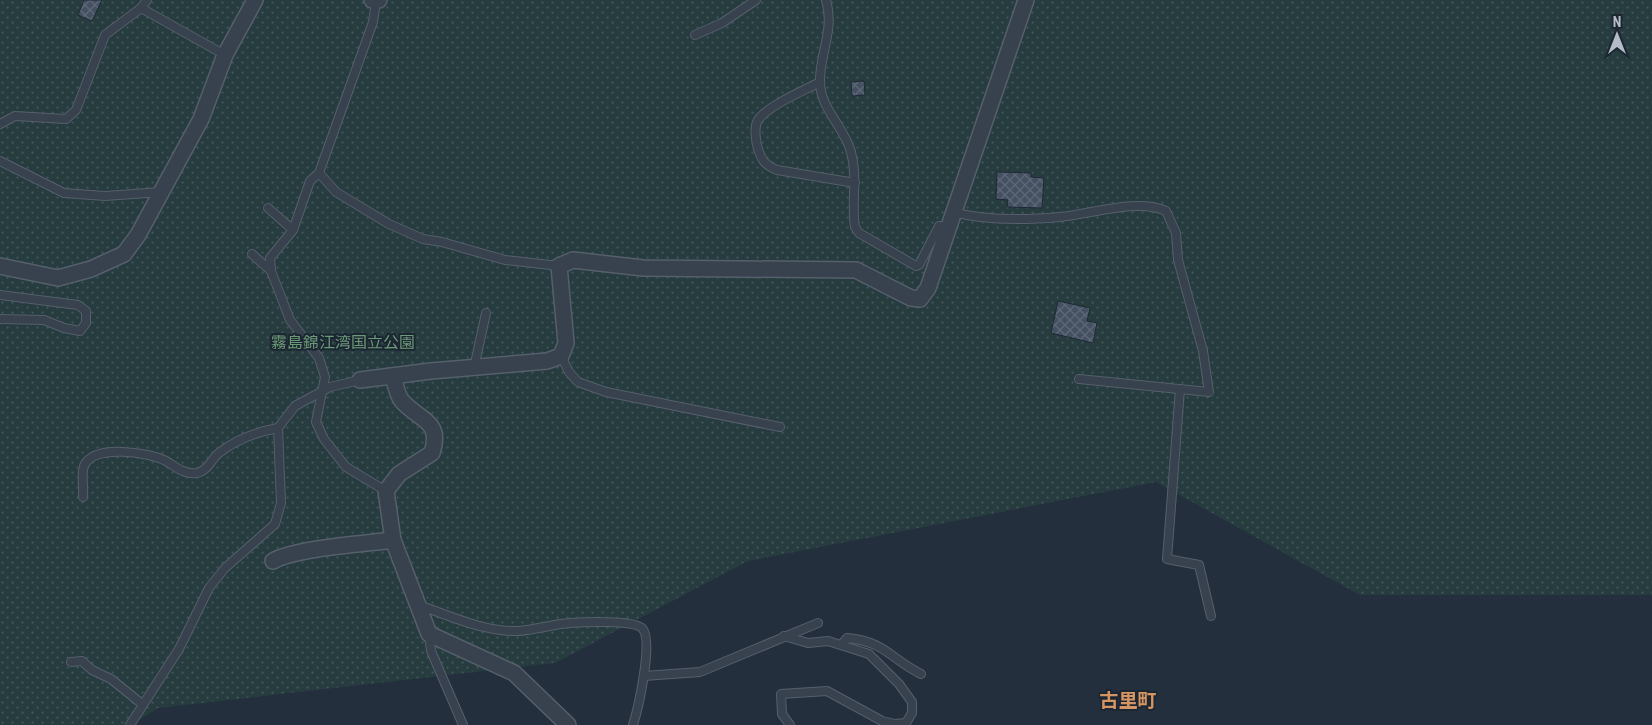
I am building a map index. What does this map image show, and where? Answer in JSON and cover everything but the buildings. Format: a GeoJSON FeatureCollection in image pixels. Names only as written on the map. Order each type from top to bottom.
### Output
{"type":"FeatureCollection","features":[{"type":"Feature","properties":{"kind":"street"},"geometry":{"type":"LineString","coordinates":[[0,266],[58,278],[91,269],[124,254],[201,119],[225,56],[254,0]]}},
{"type":"Feature","properties":{"kind":"street"},"geometry":{"type":"LineString","coordinates":[[360,380],[548,361],[561,356],[566,343],[559,266],[573,260],[643,268],[856,270],[911,298],[920,299],[928,288],[1026,0]]}},
{"type":"Feature","properties":{"kind":"street"},"geometry":{"type":"LineString","coordinates":[[393,376],[401,400],[434,428],[437,439],[432,453],[399,474],[386,491],[393,540],[430,634],[514,673],[568,725]]}},
{"type":"Feature","properties":{"kind":"street"},"geometry":{"type":"LineString","coordinates":[[273,562],[281,556],[393,540]]}},
{"type":"Feature","properties":{"kind":"lane"},"geometry":{"type":"LineString","coordinates":[[0,124],[15,116],[66,119],[76,110],[105,34],[142,8],[147,0]]}},
{"type":"Feature","properties":{"kind":"lane"},"geometry":{"type":"LineString","coordinates":[[376,0],[374,22],[320,173],[310,181],[293,230],[270,258],[271,271],[290,320],[319,358],[325,377],[316,422],[324,439],[346,467],[386,491]]}},
{"type":"Feature","properties":{"kind":"lane"},"geometry":{"type":"LineString","coordinates":[[695,35],[722,23],[756,0]]}},
{"type":"Feature","properties":{"kind":"lane"},"geometry":{"type":"LineString","coordinates":[[826,0],[829,31],[820,82],[823,101],[846,139],[851,152],[855,183],[854,222],[859,233],[916,266],[919,265],[939,226],[948,228]]}},
{"type":"Feature","properties":{"kind":"lane"},"geometry":{"type":"LineString","coordinates":[[142,8],[225,56]]}},
{"type":"Feature","properties":{"kind":"lane"},"geometry":{"type":"LineString","coordinates":[[820,82],[764,113],[757,123],[756,142],[762,160],[766,166],[778,170],[855,183]]}},
{"type":"Feature","properties":{"kind":"lane"},"geometry":{"type":"LineString","coordinates":[[0,161],[64,193],[105,196],[161,192]]}},
{"type":"Feature","properties":{"kind":"lane"},"geometry":{"type":"LineString","coordinates":[[320,173],[336,192],[389,224],[424,239],[442,242],[505,260],[559,266]]}},
{"type":"Feature","properties":{"kind":"lane"},"geometry":{"type":"LineString","coordinates":[[953,212],[975,218],[1059,217],[1139,206],[1154,206],[1166,211],[1176,233],[1178,260],[1208,378],[1209,392],[1079,379]]}},
{"type":"Feature","properties":{"kind":"lane"},"geometry":{"type":"LineString","coordinates":[[268,208],[293,230]]}},
{"type":"Feature","properties":{"kind":"lane"},"geometry":{"type":"LineString","coordinates":[[252,254],[271,271]]}},
{"type":"Feature","properties":{"kind":"lane"},"geometry":{"type":"LineString","coordinates":[[0,295],[78,305],[86,311],[86,323],[80,331],[64,328],[44,320],[0,319]]}},
{"type":"Feature","properties":{"kind":"lane"},"geometry":{"type":"LineString","coordinates":[[474,368],[486,313]]}},
{"type":"Feature","properties":{"kind":"lane"},"geometry":{"type":"LineString","coordinates":[[561,356],[569,372],[578,382],[606,392],[780,427]]}},
{"type":"Feature","properties":{"kind":"lane"},"geometry":{"type":"LineString","coordinates":[[130,725],[179,649],[209,588],[225,568],[275,524],[281,503],[278,428],[295,406],[330,387],[360,380]]}},
{"type":"Feature","properties":{"kind":"lane"},"geometry":{"type":"LineString","coordinates":[[1180,390],[1167,559],[1199,565],[1210,616]]}},
{"type":"Feature","properties":{"kind":"lane"},"geometry":{"type":"LineString","coordinates":[[84,497],[84,467],[90,458],[99,454],[126,451],[144,453],[165,460],[180,470],[196,473],[208,467],[217,455],[233,443],[259,431],[278,428]]}},
{"type":"Feature","properties":{"kind":"lane"},"geometry":{"type":"LineString","coordinates":[[418,605],[495,630],[519,631],[571,622],[632,624],[642,628],[645,635],[646,668],[633,725]]}},
{"type":"Feature","properties":{"kind":"lane"},"geometry":{"type":"LineString","coordinates":[[644,676],[700,672],[818,623]]}},
{"type":"Feature","properties":{"kind":"lane"},"geometry":{"type":"LineString","coordinates":[[430,634],[431,651],[461,723]]}},
{"type":"Feature","properties":{"kind":"lane"},"geometry":{"type":"LineString","coordinates":[[784,636],[798,642],[828,641],[869,654],[899,684],[912,702],[912,714],[906,723],[896,724],[882,721],[828,691],[781,694],[782,714],[790,725]]}},
{"type":"Feature","properties":{"kind":"lane"},"geometry":{"type":"LineString","coordinates":[[842,644],[847,638],[864,639],[886,649],[907,667],[921,674]]}},
{"type":"Feature","properties":{"kind":"lane"},"geometry":{"type":"LineString","coordinates":[[70,662],[82,661],[92,670],[111,679],[142,704]]}},
{"type":"Feature","properties":{"kind":"green space","name":"霧島錦江湾国立公園"},"geometry":{"type":"Polygon","coordinates":[[[0,0],[1652,0],[1652,595],[1360,595],[1156,482],[748,561],[555,663],[158,708],[131,725],[0,725],[0,0]]]}},
{"type":"Feature","properties":{"kind":"district","name":"古里町"},"geometry":{"type":"Point","coordinates":[1128,700]}}]}
